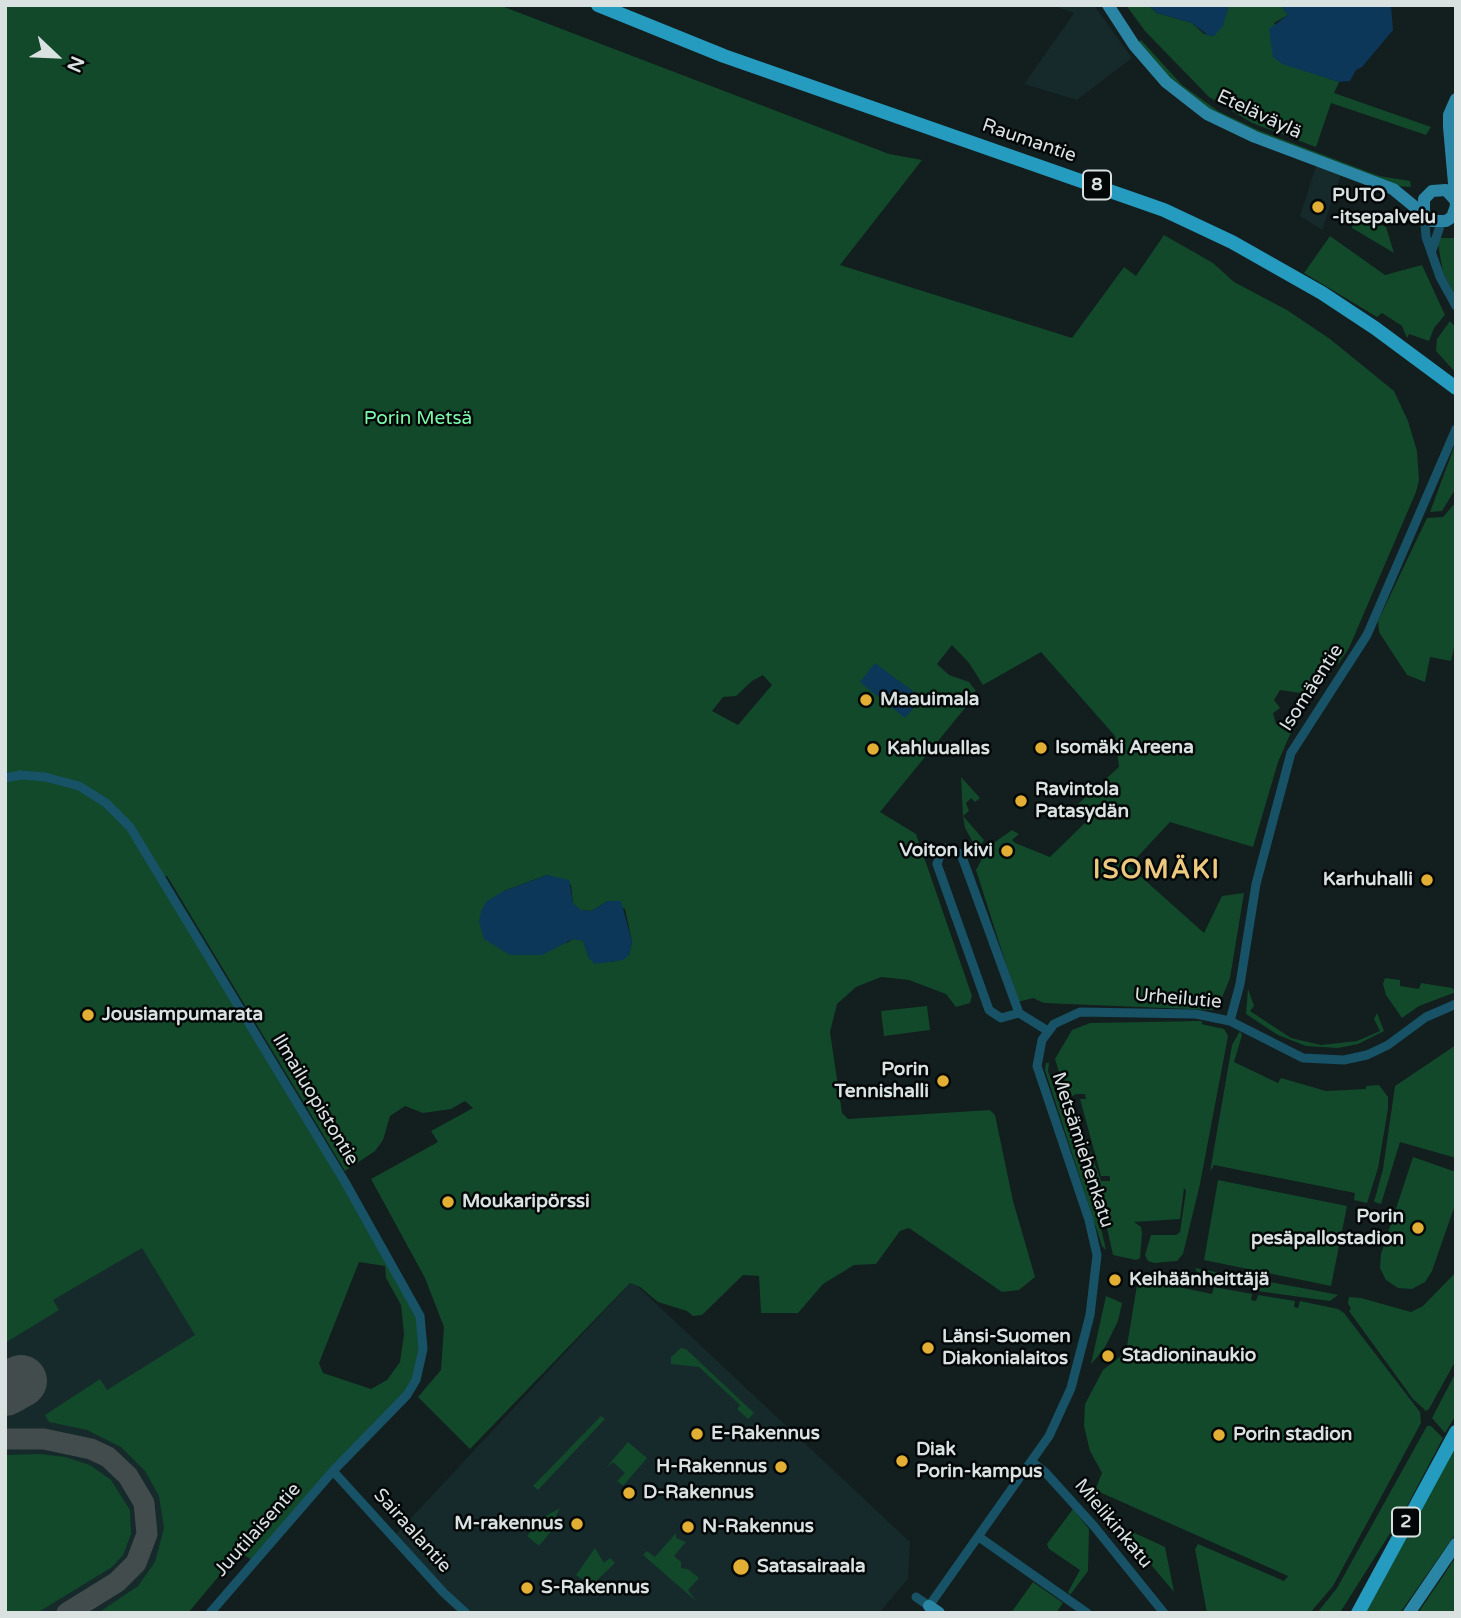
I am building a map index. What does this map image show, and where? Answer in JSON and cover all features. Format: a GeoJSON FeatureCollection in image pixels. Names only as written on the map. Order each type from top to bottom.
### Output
{"type":"FeatureCollection","features":[{"type":"Feature","properties":{"kind":"highway","name":"Raumantie"},"geometry":{"type":"LineString","coordinates":[[598,5],[724,56],[1164,210],[1231,242],[1322,293],[1456,388]]}},
{"type":"Feature","properties":{"kind":"highway","name":"2"},"geometry":{"type":"LineString","coordinates":[[1358,1613],[1456,1432]]}},
{"type":"Feature","properties":{"kind":"highway"},"geometry":{"type":"LineString","coordinates":[[1346,1613],[1367,1595]]}},
{"type":"Feature","properties":{"kind":"main road","name":"Eteläväylä"},"geometry":{"type":"LineString","coordinates":[[1108,5],[1159,73],[1184,98],[1208,114],[1255,137],[1393,189],[1424,212]]}},
{"type":"Feature","properties":{"kind":"main road"},"geometry":{"type":"LineString","coordinates":[[1450,158],[1434,190],[1424,199],[1424,212],[1432,221],[1447,222],[1456,206],[1450,158],[1449,116],[1456,99]]}},
{"type":"Feature","properties":{"kind":"main road","name":"Eteläväylä"},"geometry":{"type":"LineString","coordinates":[[1393,189],[1434,190]]}},
{"type":"Feature","properties":{"kind":"main road"},"geometry":{"type":"LineString","coordinates":[[1434,190],[1446,190],[1455,200]]}},
{"type":"Feature","properties":{"kind":"main road"},"geometry":{"type":"LineString","coordinates":[[1409,1613],[1456,1544]]}},
{"type":"Feature","properties":{"kind":"street"},"geometry":{"type":"LineString","coordinates":[[1424,212],[1426,237],[1440,277],[1456,306]]}},
{"type":"Feature","properties":{"kind":"street"},"geometry":{"type":"LineString","coordinates":[[1432,252],[1447,222]]}},
{"type":"Feature","properties":{"kind":"street","name":"Isomäentie"},"geometry":{"type":"LineString","coordinates":[[1230,1021],[1240,984],[1258,873],[1291,753],[1367,635],[1456,429]]}},
{"type":"Feature","properties":{"kind":"street","name":"Ilmailuopistontie"},"geometry":{"type":"LineString","coordinates":[[5,778],[21,775],[71,783],[100,798],[130,827],[412,1296],[423,1334],[416,1380],[397,1407],[333,1472]]}},
{"type":"Feature","properties":{"kind":"street"},"geometry":{"type":"LineString","coordinates":[[1019,1013],[1001,1018],[989,1010],[937,864],[942,850],[946,848],[961,854],[1019,1013],[1048,1031]]}},
{"type":"Feature","properties":{"kind":"street","name":"Urheilutie"},"geometry":{"type":"LineString","coordinates":[[1048,1031],[1061,1018],[1080,1012],[1196,1013],[1230,1021],[1303,1058],[1344,1060],[1367,1055],[1388,1045],[1426,1017],[1456,1004]]}},
{"type":"Feature","properties":{"kind":"street","name":"Metsämiehenkatu"},"geometry":{"type":"LineString","coordinates":[[934,1610],[1060,1416],[1071,1388],[1090,1315],[1097,1268],[1089,1220],[1039,1078],[1038,1052],[1048,1031]]}},
{"type":"Feature","properties":{"kind":"street","name":"Mielikinkatu"},"geometry":{"type":"LineString","coordinates":[[1031,1462],[1045,1472],[1093,1525],[1164,1613]]}},
{"type":"Feature","properties":{"kind":"street","name":"Juutilaisentie"},"geometry":{"type":"LineString","coordinates":[[210,1613],[333,1472]]}},
{"type":"Feature","properties":{"kind":"street","name":"Sairaalantie"},"geometry":{"type":"LineString","coordinates":[[333,1472],[444,1593],[466,1613]]}},
{"type":"Feature","properties":{"kind":"street"},"geometry":{"type":"LineString","coordinates":[[979,1537],[1087,1613]]}},
{"type":"Feature","properties":{"kind":"street"},"geometry":{"type":"LineString","coordinates":[[916,1597],[934,1610]]}},
{"type":"Feature","properties":{"kind":"shaded area"},"geometry":{"type":"Polygon","coordinates":[[[1051,5],[1094,5],[1132,58],[1077,100],[1024,84],[1074,13],[1051,5]]]}},
{"type":"Feature","properties":{"kind":"shaded area"},"geometry":{"type":"Polygon","coordinates":[[[1316,166],[1341,175],[1322,230],[1300,216],[1316,166]]]}},
{"type":"Feature","properties":{"kind":"shaded area"},"geometry":{"type":"Polygon","coordinates":[[[200,1061],[195,1602],[188,1613],[5,1613],[5,1096],[200,1061]]]}},
{"type":"Feature","properties":{"kind":"shaded area"},"geometry":{"type":"Polygon","coordinates":[[[632,1281],[910,1542],[908,1579],[879,1613],[473,1613],[442,1588],[396,1534],[632,1281]]]}},
{"type":"Feature","properties":{"kind":"green space","name":"Porin Metsä"},"geometry":{"type":"Polygon","coordinates":[[[5,5],[499,5],[889,154],[922,160],[840,265],[1072,338],[1124,267],[1136,276],[1164,235],[1213,263],[1234,282],[1287,310],[1330,339],[1394,391],[1408,421],[1417,451],[1419,480],[1416,492],[1349,648],[1339,663],[1323,664],[1321,674],[1307,694],[1280,690],[1274,700],[1280,708],[1273,713],[1276,724],[1287,725],[1292,730],[1278,762],[1253,847],[1170,822],[1129,866],[1204,933],[1222,896],[1244,893],[1230,978],[1221,1000],[1213,1010],[1044,1003],[1033,998],[1018,1002],[976,870],[988,847],[1012,830],[1019,834],[1012,840],[1015,843],[1050,857],[1090,818],[1078,804],[1119,767],[1115,736],[1041,652],[983,685],[969,663],[952,645],[937,664],[949,675],[969,682],[976,691],[971,694],[974,697],[880,812],[916,834],[972,996],[970,1003],[956,1007],[946,994],[909,980],[881,977],[856,987],[837,1004],[830,1032],[842,1113],[848,1119],[990,1110],[995,1115],[1013,1201],[1035,1277],[1019,1290],[1002,1292],[909,1228],[900,1231],[876,1264],[854,1265],[823,1284],[798,1313],[761,1313],[759,1276],[743,1275],[702,1315],[693,1316],[687,1311],[658,1302],[640,1287],[630,1283],[470,1449],[418,1397],[441,1370],[444,1327],[425,1278],[371,1179],[438,1142],[431,1131],[473,1108],[465,1101],[451,1109],[423,1113],[405,1106],[390,1116],[383,1140],[375,1151],[345,1171],[167,876],[162,878],[412,1298],[423,1333],[416,1380],[254,1561],[239,1552],[188,1613],[98,1613],[138,1586],[155,1562],[164,1528],[159,1496],[145,1471],[121,1447],[87,1430],[49,1422],[45,1415],[100,1379],[107,1390],[195,1335],[142,1248],[53,1300],[59,1310],[5,1343],[5,5]],[[763,675],[736,696],[723,697],[712,711],[738,725],[772,685],[763,675]],[[547,875],[504,891],[567,943],[573,939],[583,940],[589,958],[613,962],[629,955],[632,942],[625,909],[608,901],[591,911],[581,910],[573,904],[571,885],[547,875]],[[359,1262],[319,1363],[323,1373],[371,1389],[387,1380],[400,1362],[404,1334],[401,1305],[386,1278],[385,1266],[359,1262]]]}},
{"type":"Feature","properties":{"kind":"green space"},"geometry":{"type":"Polygon","coordinates":[[[1126,5],[1148,5],[1157,13],[1192,23],[1204,34],[1214,36],[1229,5],[1281,5],[1288,15],[1274,23],[1298,68],[1339,82],[1334,93],[1431,127],[1426,135],[1331,103],[1316,147],[1252,123],[1209,97],[1145,31],[1126,5]]]}},
{"type":"Feature","properties":{"kind":"green space"},"geometry":{"type":"Polygon","coordinates":[[[1141,40],[1182,85],[1218,111],[1258,130],[1379,176],[1410,181],[1411,187],[1396,186],[1257,134],[1217,114],[1180,88],[1138,42],[1141,40]]]}},
{"type":"Feature","properties":{"kind":"green space"},"geometry":{"type":"Polygon","coordinates":[[[1356,214],[1386,227],[1394,253],[1352,228],[1356,214]]]}},
{"type":"Feature","properties":{"kind":"green space"},"geometry":{"type":"Polygon","coordinates":[[[1330,236],[1385,275],[1422,265],[1445,315],[1434,328],[1429,341],[1409,334],[1407,338],[1402,326],[1382,313],[1377,317],[1304,273],[1330,236]]]}},
{"type":"Feature","properties":{"kind":"green space"},"geometry":{"type":"Polygon","coordinates":[[[1437,238],[1456,238],[1456,297],[1443,273],[1437,238]]]}},
{"type":"Feature","properties":{"kind":"green space"},"geometry":{"type":"Polygon","coordinates":[[[1450,321],[1456,328],[1456,373],[1436,351],[1437,339],[1450,321]]]}},
{"type":"Feature","properties":{"kind":"green space"},"geometry":{"type":"Polygon","coordinates":[[[1456,442],[1456,488],[1442,511],[1430,512],[1456,442]]]}},
{"type":"Feature","properties":{"kind":"green space"},"geometry":{"type":"Polygon","coordinates":[[[1456,502],[1456,638],[1451,661],[1430,657],[1425,682],[1407,675],[1379,632],[1378,621],[1427,518],[1443,517],[1456,502]]]}},
{"type":"Feature","properties":{"kind":"green space"},"geometry":{"type":"Polygon","coordinates":[[[961,777],[980,798],[975,802],[971,798],[966,803],[969,811],[963,816],[961,777]]]}},
{"type":"Feature","properties":{"kind":"green space"},"geometry":{"type":"Polygon","coordinates":[[[963,816],[984,840],[978,851],[965,828],[963,816]]]}},
{"type":"Feature","properties":{"kind":"green space"},"geometry":{"type":"Polygon","coordinates":[[[1385,978],[1400,980],[1400,986],[1419,989],[1421,983],[1452,988],[1456,992],[1419,1006],[1402,1018],[1386,995],[1383,984],[1385,978]]]}},
{"type":"Feature","properties":{"kind":"green space"},"geometry":{"type":"Polygon","coordinates":[[[1248,989],[1254,1006],[1250,1011],[1291,1038],[1321,1045],[1357,1041],[1380,1031],[1374,1019],[1377,1013],[1384,1031],[1358,1044],[1338,1048],[1306,1046],[1278,1035],[1246,1014],[1248,989]]]}},
{"type":"Feature","properties":{"kind":"green space"},"geometry":{"type":"Polygon","coordinates":[[[927,1006],[930,1030],[884,1036],[881,1011],[927,1006]]]}},
{"type":"Feature","properties":{"kind":"green space"},"geometry":{"type":"Polygon","coordinates":[[[1200,1021],[1203,1022],[1201,1024],[1224,1029],[1228,1036],[1200,1184],[1183,1254],[1177,1261],[1154,1263],[1148,1261],[1145,1255],[1151,1235],[1176,1235],[1180,1232],[1186,1191],[1184,1188],[1180,1219],[1134,1222],[1141,1227],[1142,1233],[1140,1258],[1136,1260],[1113,1255],[1105,1219],[1055,1059],[1072,1030],[1090,1023],[1200,1021]],[[1085,1094],[1071,1097],[1101,1181],[1110,1181],[1110,1176],[1101,1176],[1080,1099],[1086,1099],[1085,1094]]]}},
{"type":"Feature","properties":{"kind":"green space"},"geometry":{"type":"Polygon","coordinates":[[[1240,1031],[1242,1035],[1234,1062],[1278,1083],[1281,1078],[1326,1091],[1366,1089],[1366,1086],[1379,1085],[1388,1097],[1378,1168],[1367,1203],[1354,1200],[1355,1193],[1214,1165],[1210,1172],[1232,1045],[1240,1031]]]}},
{"type":"Feature","properties":{"kind":"green space"},"geometry":{"type":"Polygon","coordinates":[[[1456,1045],[1456,1158],[1400,1142],[1381,1204],[1374,1202],[1383,1169],[1395,1086],[1456,1045]]]}},
{"type":"Feature","properties":{"kind":"green space"},"geometry":{"type":"Polygon","coordinates":[[[1046,1063],[1049,1063],[1048,1071],[1096,1207],[1106,1250],[1102,1246],[1045,1070],[1046,1063]]]}},
{"type":"Feature","properties":{"kind":"green space","name":"Porin pesäpallostadion"},"geometry":{"type":"Polygon","coordinates":[[[1413,1157],[1456,1172],[1456,1202],[1432,1271],[1425,1282],[1412,1289],[1398,1288],[1386,1280],[1380,1268],[1381,1254],[1413,1157]]]}},
{"type":"Feature","properties":{"kind":"green space"},"geometry":{"type":"Polygon","coordinates":[[[1218,1180],[1347,1206],[1331,1286],[1204,1260],[1218,1180]]]}},
{"type":"Feature","properties":{"kind":"green space"},"geometry":{"type":"Polygon","coordinates":[[[1195,1268],[1252,1279],[1250,1288],[1202,1281],[1195,1268]]]}},
{"type":"Feature","properties":{"kind":"green space"},"geometry":{"type":"Polygon","coordinates":[[[1456,1272],[1456,1360],[1426,1411],[1413,1399],[1349,1311],[1349,1297],[1411,1312],[1423,1306],[1456,1272]]]}},
{"type":"Feature","properties":{"kind":"green space","name":"Porin stadion"},"geometry":{"type":"Polygon","coordinates":[[[1145,1280],[1212,1294],[1214,1287],[1252,1294],[1251,1300],[1256,1301],[1258,1295],[1295,1301],[1294,1307],[1298,1308],[1300,1301],[1338,1309],[1344,1313],[1420,1412],[1421,1423],[1333,1586],[1310,1613],[1207,1613],[1195,1549],[1198,1544],[1284,1581],[1288,1576],[1095,1490],[1102,1473],[1090,1451],[1084,1426],[1085,1404],[1103,1370],[1126,1352],[1137,1285],[1145,1280]]]}},
{"type":"Feature","properties":{"kind":"green space"},"geometry":{"type":"Polygon","coordinates":[[[1259,1280],[1338,1295],[1330,1301],[1257,1291],[1259,1280]]]}},
{"type":"Feature","properties":{"kind":"green space"},"geometry":{"type":"Polygon","coordinates":[[[1106,1296],[1122,1303],[1118,1321],[1104,1349],[1091,1364],[1106,1296]]]}},
{"type":"Feature","properties":{"kind":"green space"},"geometry":{"type":"Polygon","coordinates":[[[681,1348],[686,1349],[754,1413],[748,1419],[737,1409],[740,1405],[699,1367],[671,1364],[671,1357],[681,1348]]]}},
{"type":"Feature","properties":{"kind":"green space"},"geometry":{"type":"Polygon","coordinates":[[[1456,1372],[1456,1415],[1445,1433],[1432,1418],[1456,1372]]]}},
{"type":"Feature","properties":{"kind":"green space"},"geometry":{"type":"Polygon","coordinates":[[[601,1416],[605,1419],[538,1490],[533,1486],[601,1416]]]}},
{"type":"Feature","properties":{"kind":"green space"},"geometry":{"type":"Polygon","coordinates":[[[1427,1426],[1431,1426],[1443,1438],[1406,1508],[1341,1611],[1317,1613],[1337,1588],[1427,1426]]]}},
{"type":"Feature","properties":{"kind":"green space"},"geometry":{"type":"Polygon","coordinates":[[[628,1442],[647,1458],[623,1486],[617,1481],[625,1473],[613,1462],[605,1469],[628,1442]]]}},
{"type":"Feature","properties":{"kind":"green space"},"geometry":{"type":"Polygon","coordinates":[[[1456,1443],[1456,1533],[1400,1613],[1366,1613],[1456,1443]]]}},
{"type":"Feature","properties":{"kind":"green space"},"geometry":{"type":"Polygon","coordinates":[[[40,1454],[65,1457],[90,1465],[111,1480],[130,1510],[131,1534],[123,1555],[112,1567],[37,1613],[5,1613],[5,1455],[40,1454]]]}},
{"type":"Feature","properties":{"kind":"green space"},"geometry":{"type":"Polygon","coordinates":[[[560,1508],[556,1516],[560,1520],[539,1546],[527,1536],[542,1518],[560,1508]]]}},
{"type":"Feature","properties":{"kind":"green space"},"geometry":{"type":"Polygon","coordinates":[[[1073,1509],[1089,1529],[1088,1571],[1070,1595],[1068,1592],[1080,1570],[1049,1549],[1047,1544],[1073,1509]]]}},
{"type":"Feature","properties":{"kind":"green space"},"geometry":{"type":"Polygon","coordinates":[[[1128,1530],[1165,1547],[1174,1592],[1126,1535],[1128,1530]]]}},
{"type":"Feature","properties":{"kind":"green space"},"geometry":{"type":"Polygon","coordinates":[[[676,1533],[676,1538],[686,1542],[674,1556],[681,1562],[681,1568],[688,1569],[699,1578],[688,1590],[696,1601],[643,1555],[647,1551],[655,1557],[676,1533]]]}},
{"type":"Feature","properties":{"kind":"green space"},"geometry":{"type":"Polygon","coordinates":[[[595,1548],[604,1563],[610,1558],[615,1563],[591,1586],[576,1575],[595,1548]]]}},
{"type":"Feature","properties":{"kind":"green space"},"geometry":{"type":"Polygon","coordinates":[[[1456,1557],[1456,1613],[1418,1613],[1456,1557]]]}},
{"type":"Feature","properties":{"kind":"green space"},"geometry":{"type":"Polygon","coordinates":[[[1033,1582],[1063,1603],[1056,1613],[1011,1613],[1033,1582]]]}},
{"type":"Feature","properties":{"kind":"water"},"geometry":{"type":"Polygon","coordinates":[[[1148,5],[1229,5],[1223,26],[1214,36],[1209,36],[1192,23],[1157,13],[1148,5]]]}},
{"type":"Feature","properties":{"kind":"water"},"geometry":{"type":"Polygon","coordinates":[[[1281,5],[1391,5],[1393,30],[1362,67],[1356,70],[1350,81],[1339,82],[1282,64],[1273,57],[1269,29],[1288,15],[1281,5]]]}},
{"type":"Feature","properties":{"kind":"water"},"geometry":{"type":"Polygon","coordinates":[[[875,663],[922,698],[905,718],[860,682],[875,663]]]}},
{"type":"Feature","properties":{"kind":"water"},"geometry":{"type":"Polygon","coordinates":[[[547,875],[569,880],[573,904],[581,910],[591,911],[608,901],[621,901],[632,942],[629,955],[623,960],[595,964],[589,958],[583,941],[573,939],[542,955],[510,955],[484,939],[479,921],[487,901],[504,891],[547,875]]]}},
{"type":"Feature","properties":{"kind":"taxiway"},"geometry":{"type":"LineString","coordinates":[[5,1439],[44,1439],[91,1449],[108,1457],[128,1476],[144,1503],[147,1534],[136,1563],[117,1582],[67,1613]]}},
{"type":"Feature","properties":{"kind":"runway"},"geometry":{"type":"LineString","coordinates":[[5,1390],[21,1381]]}},
{"type":"Feature","properties":{"kind":"place","name":"PUTO -itsepalvelu"},"geometry":{"type":"Point","coordinates":[1318,207]}},
{"type":"Feature","properties":{"kind":"place","name":"Maauimala"},"geometry":{"type":"Point","coordinates":[866,700]}},
{"type":"Feature","properties":{"kind":"place","name":"Isomäki Areena"},"geometry":{"type":"Point","coordinates":[1041,748]}},
{"type":"Feature","properties":{"kind":"place","name":"Kahluuallas"},"geometry":{"type":"Point","coordinates":[873,749]}},
{"type":"Feature","properties":{"kind":"place","name":"Ravintola Patasydän"},"geometry":{"type":"Point","coordinates":[1021,801]}},
{"type":"Feature","properties":{"kind":"place","name":"Voiton kivi"},"geometry":{"type":"Point","coordinates":[1007,851]}},
{"type":"Feature","properties":{"kind":"place","name":"Karhuhalli"},"geometry":{"type":"Point","coordinates":[1427,880]}},
{"type":"Feature","properties":{"kind":"place","name":"Jousiampumarata"},"geometry":{"type":"Point","coordinates":[88,1015]}},
{"type":"Feature","properties":{"kind":"place","name":"Porin Tennishalli"},"geometry":{"type":"Point","coordinates":[943,1081]}},
{"type":"Feature","properties":{"kind":"place","name":"Moukaripörssi"},"geometry":{"type":"Point","coordinates":[448,1202]}},
{"type":"Feature","properties":{"kind":"place","name":"Porin pesäpallostadion"},"geometry":{"type":"Point","coordinates":[1418,1228]}},
{"type":"Feature","properties":{"kind":"place","name":"Keihäänheittäjä"},"geometry":{"type":"Point","coordinates":[1115,1280]}},
{"type":"Feature","properties":{"kind":"place","name":"Länsi-Suomen Diakonialaitos"},"geometry":{"type":"Point","coordinates":[928,1348]}},
{"type":"Feature","properties":{"kind":"place","name":"Stadioninaukio"},"geometry":{"type":"Point","coordinates":[1108,1356]}},
{"type":"Feature","properties":{"kind":"place","name":"E-Rakennus"},"geometry":{"type":"Point","coordinates":[697,1434]}},
{"type":"Feature","properties":{"kind":"place","name":"Porin stadion"},"geometry":{"type":"Point","coordinates":[1219,1435]}},
{"type":"Feature","properties":{"kind":"place","name":"Diak Porin-kampus"},"geometry":{"type":"Point","coordinates":[902,1461]}},
{"type":"Feature","properties":{"kind":"place","name":"H-Rakennus"},"geometry":{"type":"Point","coordinates":[781,1467]}},
{"type":"Feature","properties":{"kind":"place","name":"D-Rakennus"},"geometry":{"type":"Point","coordinates":[629,1493]}},
{"type":"Feature","properties":{"kind":"place","name":"M-rakennus"},"geometry":{"type":"Point","coordinates":[577,1524]}},
{"type":"Feature","properties":{"kind":"place","name":"N-Rakennus"},"geometry":{"type":"Point","coordinates":[688,1527]}},
{"type":"Feature","properties":{"kind":"place","name":"Satasairaala"},"geometry":{"type":"Point","coordinates":[741,1567]}},
{"type":"Feature","properties":{"kind":"place","name":"S-Rakennus"},"geometry":{"type":"Point","coordinates":[527,1588]}},
{"type":"Feature","properties":{"kind":"district","name":"ISOMÄKI"},"geometry":{"type":"Point","coordinates":[1157,871]}}]}
